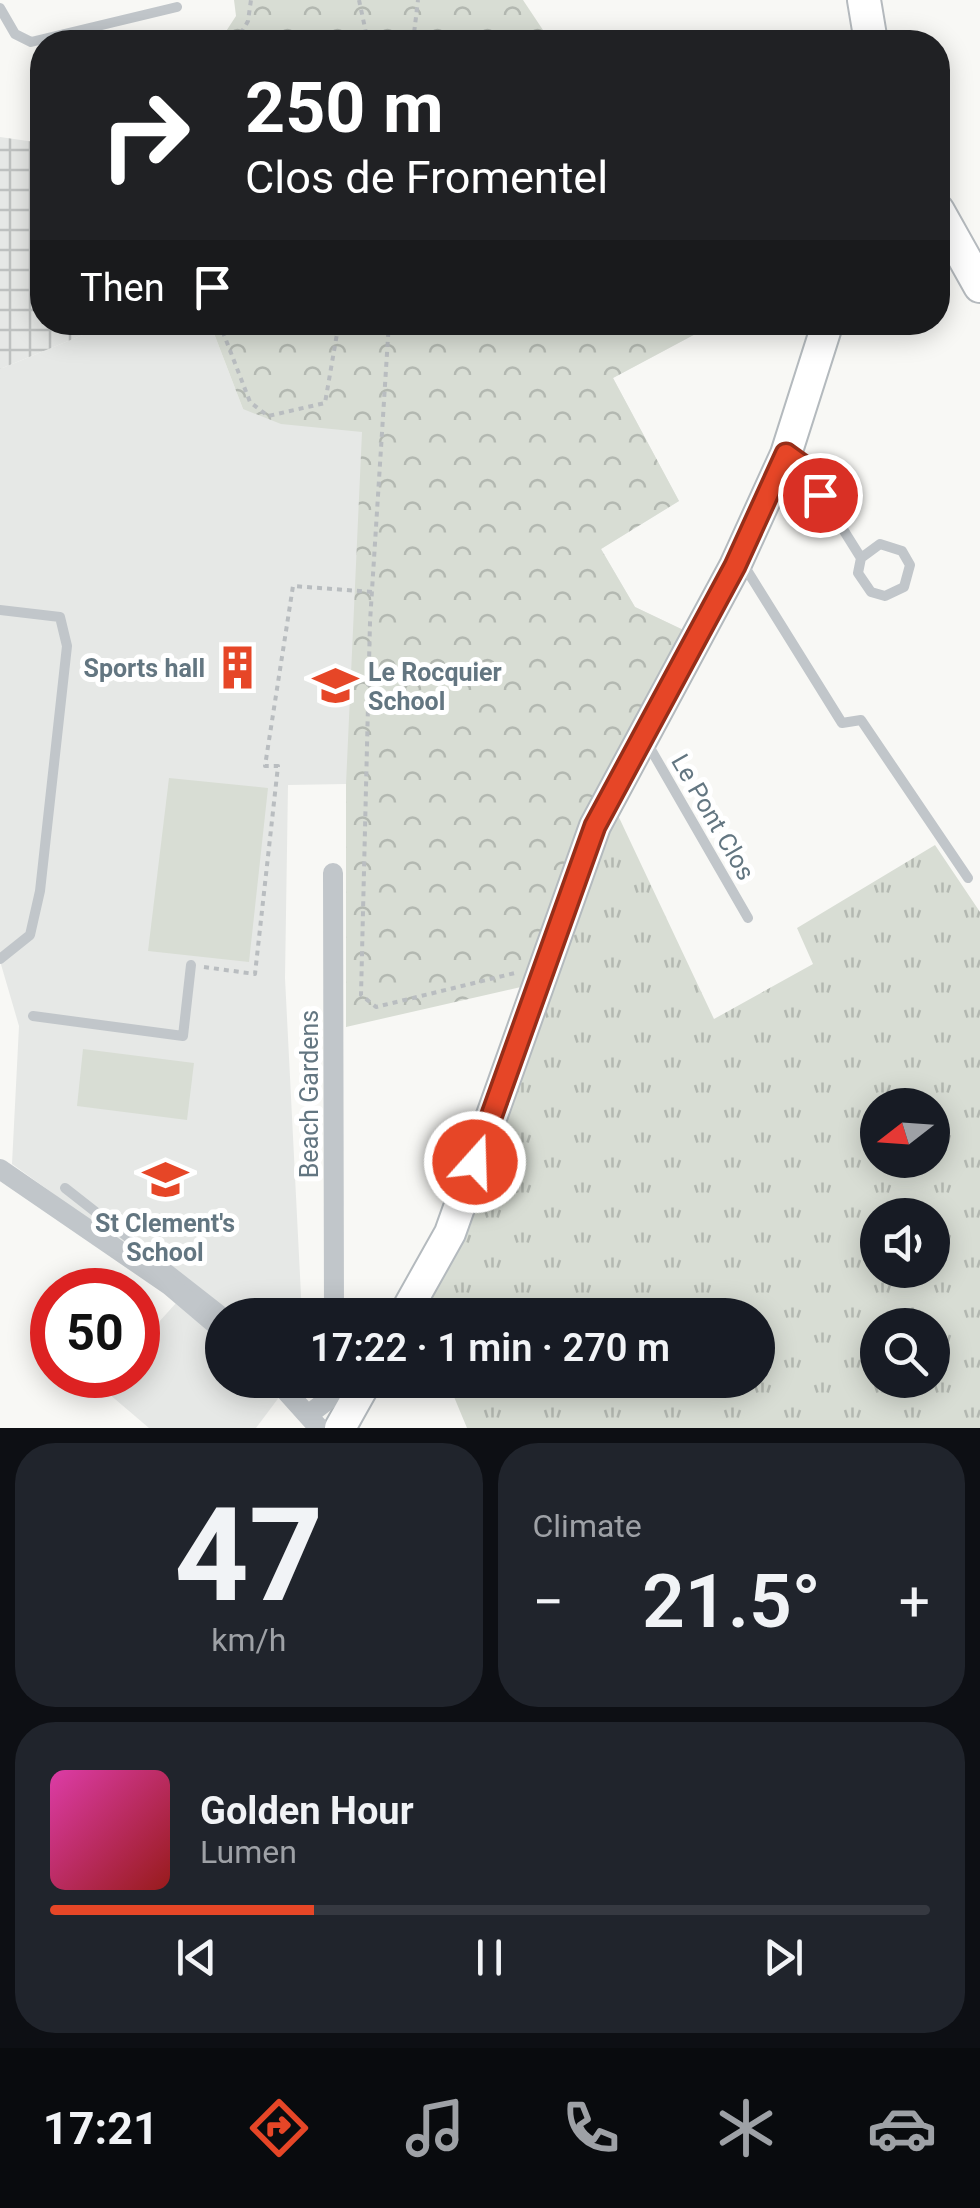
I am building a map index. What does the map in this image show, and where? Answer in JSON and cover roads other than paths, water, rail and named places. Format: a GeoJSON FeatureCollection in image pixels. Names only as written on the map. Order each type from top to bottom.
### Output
{"type":"FeatureCollection","features":[{"type":"Feature","properties":{"kind":"main road"},"geometry":{"type":"LineString","coordinates":[[864,0],[869,30]]}},
{"type":"Feature","properties":{"kind":"main road"},"geometry":{"type":"LineString","coordinates":[[950,232],[980,286]]}},
{"type":"Feature","properties":{"kind":"main road"},"geometry":{"type":"LineString","coordinates":[[414,1298],[450,1233],[595,826],[735,566],[786,454],[824,335]]}},
{"type":"Feature","properties":{"kind":"main road"},"geometry":{"type":"LineString","coordinates":[[340,1428],[357,1398]]}},
{"type":"Feature","properties":{"kind":"street","name":"Beach Gardens"},"geometry":{"type":"LineString","coordinates":[[333,873],[334,1298]]}},
{"type":"Feature","properties":{"kind":"street"},"geometry":{"type":"LineString","coordinates":[[0,1169],[168,1285],[205,1316]]}},
{"type":"Feature","properties":{"kind":"street"},"geometry":{"type":"LineString","coordinates":[[292,1398],[313,1421],[332,1398]]}},
{"type":"Feature","properties":{"kind":"lane"},"geometry":{"type":"LineString","coordinates":[[81,30],[178,7]]}},
{"type":"Feature","properties":{"kind":"lane"},"geometry":{"type":"LineString","coordinates":[[0,8],[16,34],[30,41]]}},
{"type":"Feature","properties":{"kind":"lane"},"geometry":{"type":"LineString","coordinates":[[786,454],[804,467],[861,558],[858,573],[870,592],[885,596],[904,587],[910,565],[902,550],[880,544],[861,558]]}},
{"type":"Feature","properties":{"kind":"lane"},"geometry":{"type":"LineString","coordinates":[[735,566],[748,572],[842,723],[861,720],[968,878]]}},
{"type":"Feature","properties":{"kind":"lane"},"geometry":{"type":"LineString","coordinates":[[0,610],[60,617],[67,646],[52,800],[30,935],[0,959]]}},
{"type":"Feature","properties":{"kind":"lane","name":"Le Pont Clos"},"geometry":{"type":"LineString","coordinates":[[644,736],[748,918]]}},
{"type":"Feature","properties":{"kind":"lane"},"geometry":{"type":"LineString","coordinates":[[33,1016],[183,1036],[191,965]]}},
{"type":"Feature","properties":{"kind":"lane"},"geometry":{"type":"LineString","coordinates":[[66,1188],[205,1298]]}},
{"type":"Feature","properties":{"kind":"place","name":"Sports hall"},"geometry":{"type":"Point","coordinates":[238,668]}},
{"type":"Feature","properties":{"kind":"place","name":"Le Rocquier School"},"geometry":{"type":"Point","coordinates":[335,686]}},
{"type":"Feature","properties":{"kind":"place","name":"St Clement's School"},"geometry":{"type":"Point","coordinates":[165,1179]}}]}
